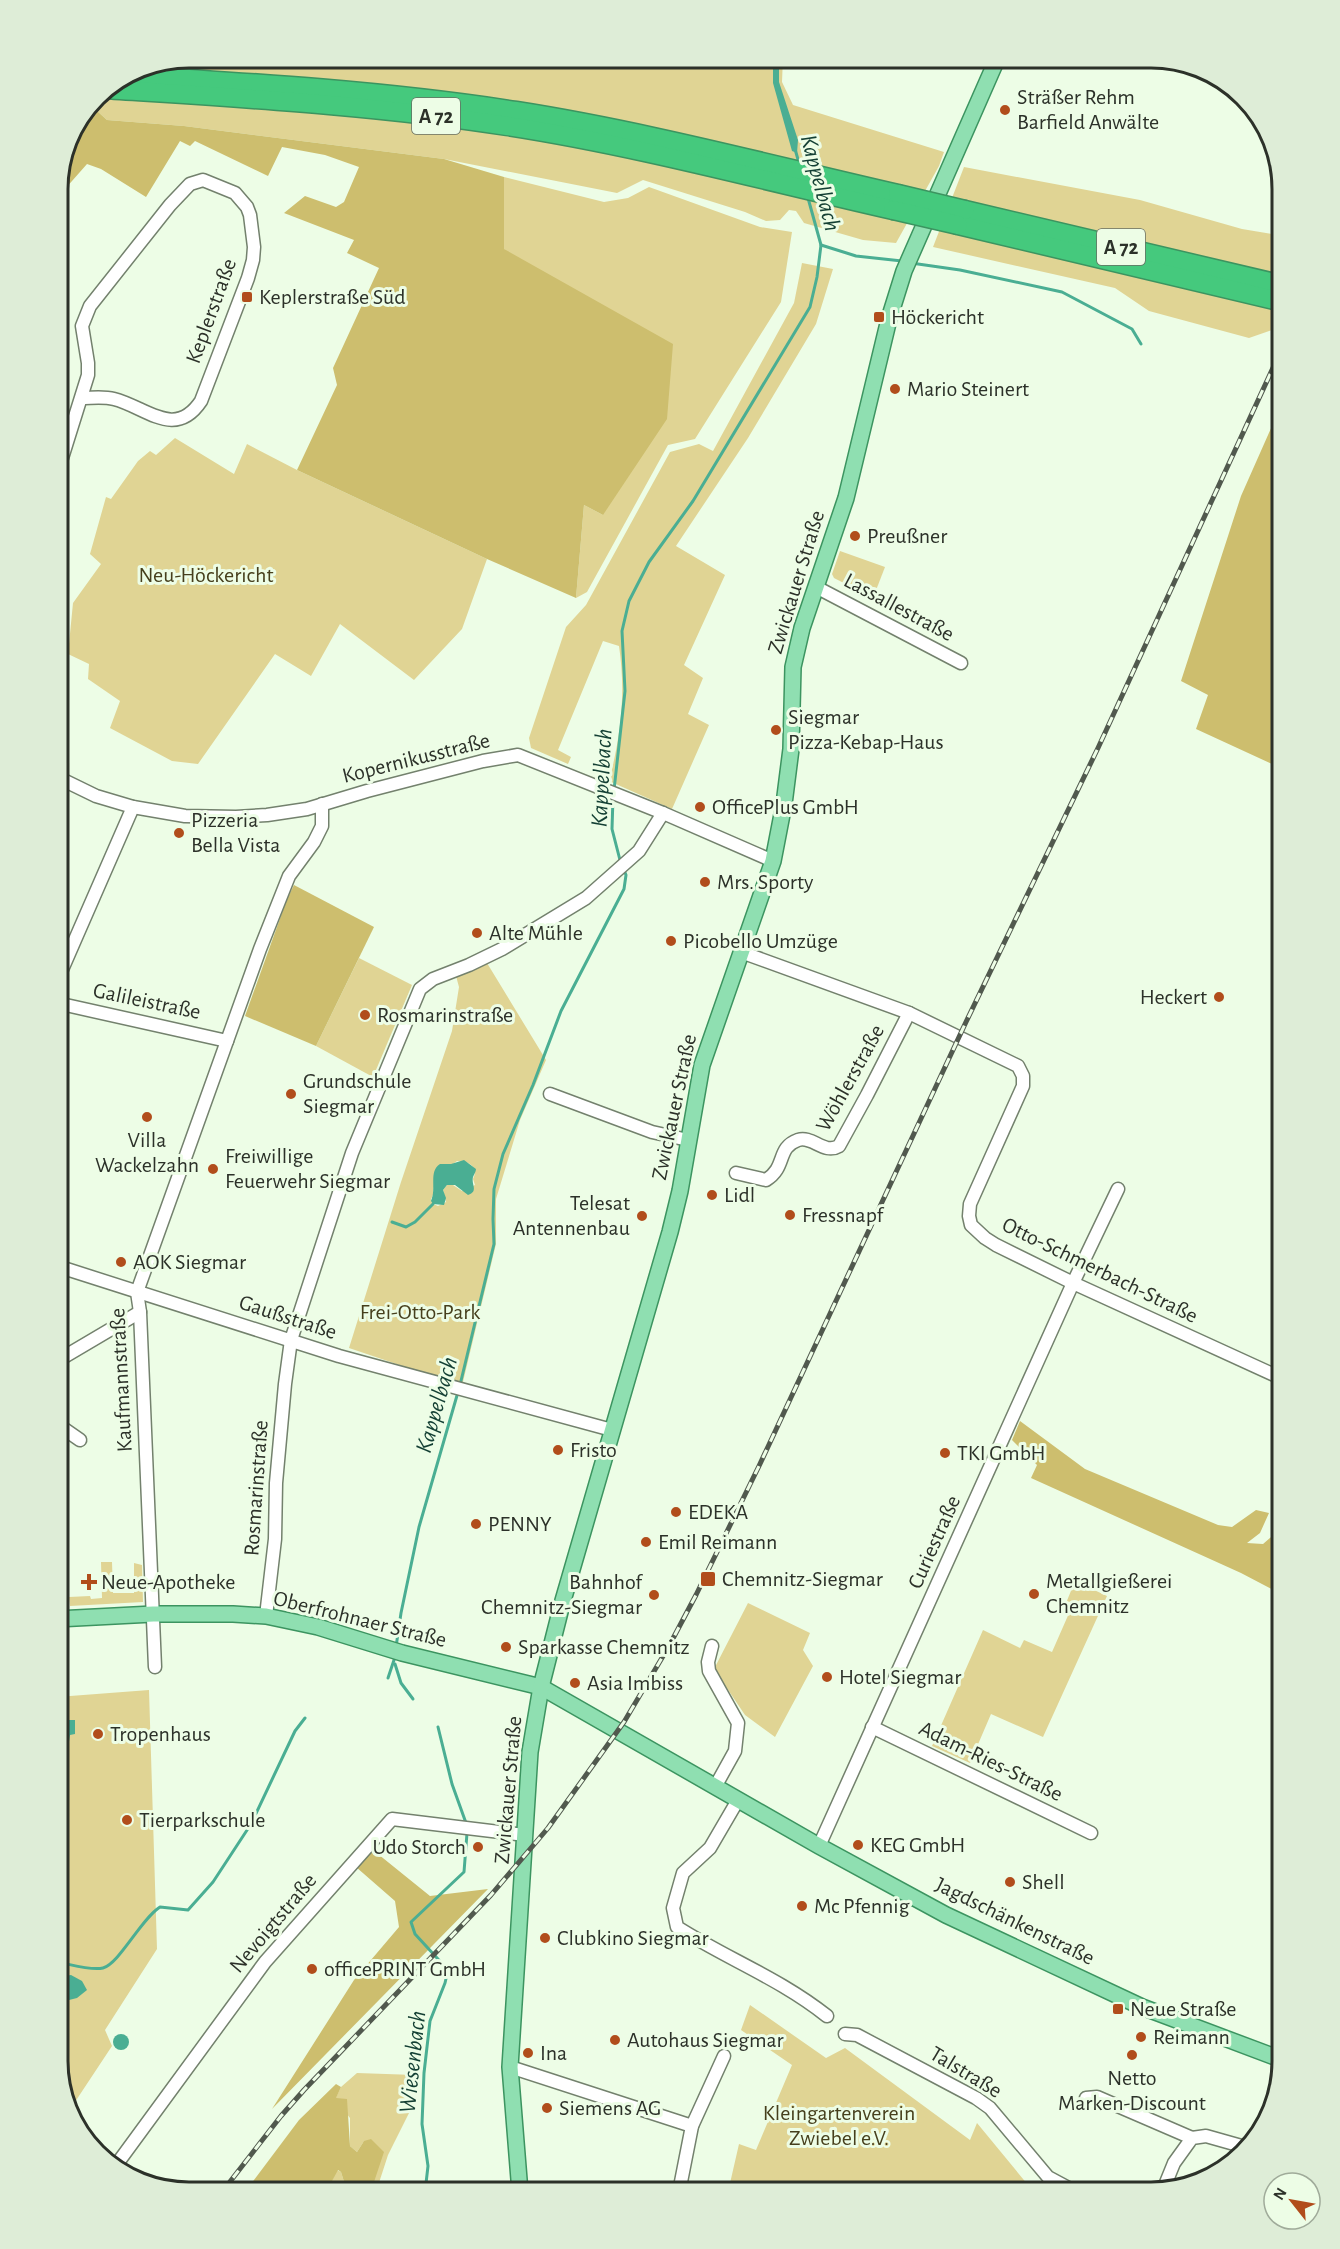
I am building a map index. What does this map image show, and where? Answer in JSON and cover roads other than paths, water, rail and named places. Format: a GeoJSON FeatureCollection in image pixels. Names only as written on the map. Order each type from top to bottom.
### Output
{"type":"FeatureCollection","features":[{"type":"Feature","properties":{"kind":"highway","name":"A 72"},"geometry":{"type":"LineString","coordinates":[[144,76],[323,88],[450,101],[615,129],[759,170],[831,196],[896,202]]}},
{"type":"Feature","properties":{"kind":"highway","name":"A 72"},"geometry":{"type":"LineString","coordinates":[[118,90],[288,102],[437,116],[759,170],[826,177],[896,202],[1272,291]]}},
{"type":"Feature","properties":{"kind":"main road","name":"Zwickauer Straße"},"geometry":{"type":"LineString","coordinates":[[519,2181],[510,2067],[530,1752],[542,1687],[562,1604],[670,1232],[680,1191],[702,1065],[773,861],[784,804],[791,749],[796,647],[846,498],[890,320],[907,264],[993,68]]}},
{"type":"Feature","properties":{"kind":"main road","name":"Oberfrohnaer Straße"},"geometry":{"type":"LineString","coordinates":[[68,1618],[153,1614],[266,1616],[318,1627],[397,1651],[542,1687]]}},
{"type":"Feature","properties":{"kind":"main road","name":"Jagdschänkenstraße"},"geometry":{"type":"LineString","coordinates":[[542,1687],[819,1846],[946,1915],[1123,1998],[1272,2057]]}},
{"type":"Feature","properties":{"kind":"street","name":"Keplerstraße"},"geometry":{"type":"LineString","coordinates":[[68,439],[88,371],[83,321],[97,297],[170,205],[190,184],[202,180],[235,193],[247,207],[250,215],[253,260],[201,401],[195,410],[184,418],[167,420],[113,398],[81,398]]}},
{"type":"Feature","properties":{"kind":"street","name":"Lassallestraße"},"geometry":{"type":"LineString","coordinates":[[816,587],[962,663]]}},
{"type":"Feature","properties":{"kind":"street","name":"Kopernikusstraße"},"geometry":{"type":"LineString","coordinates":[[68,782],[96,796],[133,807],[185,816],[236,817],[267,815],[322,804],[474,764],[518,755],[663,813],[773,861]]}},
{"type":"Feature","properties":{"kind":"street","name":"Kaufmannstraße"},"geometry":{"type":"LineString","coordinates":[[155,1667],[140,1312],[137,1292],[260,949],[289,876],[314,842],[322,826],[322,804]]}},
{"type":"Feature","properties":{"kind":"street"},"geometry":{"type":"LineString","coordinates":[[68,956],[133,807]]}},
{"type":"Feature","properties":{"kind":"street","name":"Rosmarinstraße"},"geometry":{"type":"LineString","coordinates":[[266,1616],[275,1539],[276,1483],[291,1340],[352,1153],[420,989],[433,979],[502,949],[586,898],[639,851],[663,813]]}},
{"type":"Feature","properties":{"kind":"street","name":"Otto-Schmerbach-Straße"},"geometry":{"type":"LineString","coordinates":[[741,952],[909,1013],[1018,1066],[1021,1070],[1023,1086],[973,1195],[969,1216],[971,1225],[985,1238],[1073,1283],[1272,1374]]}},
{"type":"Feature","properties":{"kind":"street","name":"Galileistraße"},"geometry":{"type":"LineString","coordinates":[[68,1005],[227,1041]]}},
{"type":"Feature","properties":{"kind":"street","name":"Wöhlerstraße"},"geometry":{"type":"LineString","coordinates":[[736,1173],[766,1180],[779,1168],[784,1150],[803,1139],[829,1149],[838,1146],[909,1013]]}},
{"type":"Feature","properties":{"kind":"street"},"geometry":{"type":"LineString","coordinates":[[550,1094],[652,1132],[688,1140]]}},
{"type":"Feature","properties":{"kind":"street","name":"Curiestraße"},"geometry":{"type":"LineString","coordinates":[[819,1846],[1073,1283],[1118,1189]]}},
{"type":"Feature","properties":{"kind":"street","name":"Gaußstraße"},"geometry":{"type":"LineString","coordinates":[[68,1270],[345,1357],[612,1430]]}},
{"type":"Feature","properties":{"kind":"street"},"geometry":{"type":"LineString","coordinates":[[68,1355],[140,1312]]}},
{"type":"Feature","properties":{"kind":"street"},"geometry":{"type":"LineString","coordinates":[[68,1432],[80,1440]]}},
{"type":"Feature","properties":{"kind":"street"},"geometry":{"type":"LineString","coordinates":[[712,1646],[708,1662],[709,1671],[738,1723],[735,1751],[715,1787]]}},
{"type":"Feature","properties":{"kind":"street","name":"Adam-Ries-Straße"},"geometry":{"type":"LineString","coordinates":[[872,1727],[1091,1833]]}},
{"type":"Feature","properties":{"kind":"street"},"geometry":{"type":"LineString","coordinates":[[738,1800],[711,1848],[683,1873],[673,1908],[677,1927],[700,1942],[727,1954],[800,1994],[827,2016]]}},
{"type":"Feature","properties":{"kind":"street","name":"Nevoigtstraße"},"geometry":{"type":"LineString","coordinates":[[120,2160],[265,1962],[392,1819],[525,1835]]}},
{"type":"Feature","properties":{"kind":"street","name":"Talstraße"},"geometry":{"type":"LineString","coordinates":[[845,2034],[857,2035],[990,2108],[1048,2177],[1057,2182]]}},
{"type":"Feature","properties":{"kind":"street"},"geometry":{"type":"LineString","coordinates":[[681,2182],[692,2126],[724,2056]]}},
{"type":"Feature","properties":{"kind":"street"},"geometry":{"type":"LineString","coordinates":[[510,2067],[692,2126]]}},
{"type":"Feature","properties":{"kind":"street"},"geometry":{"type":"LineString","coordinates":[[1086,2098],[1097,2097],[1192,2138],[1206,2136],[1238,2145]]}},
{"type":"Feature","properties":{"kind":"street"},"geometry":{"type":"LineString","coordinates":[[1167,2180],[1174,2163],[1192,2138]]}},
{"type":"Feature","properties":{"kind":"water"},"geometry":{"type":"Polygon","coordinates":[[[773,68],[779,68],[779,82],[798,140],[797,153],[792,151],[773,83],[773,68]]]}},
{"type":"Feature","properties":{"kind":"water"},"geometry":{"type":"Polygon","coordinates":[[[464,1160],[476,1169],[473,1177],[473,1192],[468,1195],[455,1185],[447,1185],[443,1190],[446,1198],[444,1205],[433,1204],[431,1201],[433,1176],[436,1167],[440,1164],[451,1164],[464,1160]]]}},
{"type":"Feature","properties":{"kind":"water"},"geometry":{"type":"Polygon","coordinates":[[[68,1720],[75,1720],[75,1734],[70,1735],[68,1748],[68,1720]]]}},
{"type":"Feature","properties":{"kind":"water"},"geometry":{"type":"Polygon","coordinates":[[[68,1975],[82,1981],[87,1990],[77,1998],[68,2000],[68,1975]]]}},
{"type":"Feature","properties":{"kind":"water"},"geometry":{"type":"Polygon","coordinates":[[[121,2034],[129,2042],[121,2050],[113,2042],[121,2034]]]}},
{"type":"Feature","properties":{"kind":"waterway","name":"Kappelbach"},"geometry":{"type":"LineString","coordinates":[[795,149],[799,163]]}},
{"type":"Feature","properties":{"kind":"waterway","name":"Kappelbach"},"geometry":{"type":"LineString","coordinates":[[614,790],[625,691],[622,631],[629,601],[649,562],[693,501],[810,307],[821,245],[808,198]]}},
{"type":"Feature","properties":{"kind":"waterway"},"geometry":{"type":"LineString","coordinates":[[821,245],[856,256],[902,261]]}},
{"type":"Feature","properties":{"kind":"waterway"},"geometry":{"type":"LineString","coordinates":[[911,263],[960,270],[1062,292],[1132,329],[1141,344]]}},
{"type":"Feature","properties":{"kind":"waterway","name":"Kappelbach"},"geometry":{"type":"LineString","coordinates":[[613,797],[612,829],[621,864]]}},
{"type":"Feature","properties":{"kind":"waterway","name":"Kappelbach"},"geometry":{"type":"LineString","coordinates":[[460,1385],[494,1244],[494,1189],[503,1154],[533,1085],[561,1011],[624,889],[626,875],[624,870]]}},
{"type":"Feature","properties":{"kind":"waterway"},"geometry":{"type":"LineString","coordinates":[[392,1222],[406,1227],[415,1222],[433,1204]]}},
{"type":"Feature","properties":{"kind":"waterway","name":"Kappelbach"},"geometry":{"type":"LineString","coordinates":[[396,1647],[419,1527],[458,1392]]}},
{"type":"Feature","properties":{"kind":"waterway","name":"Wiesenbach"},"geometry":{"type":"LineString","coordinates":[[388,1678],[395,1657]]}},
{"type":"Feature","properties":{"kind":"waterway","name":"Wiesenbach"},"geometry":{"type":"LineString","coordinates":[[395,1664],[401,1683],[413,1699]]}},
{"type":"Feature","properties":{"kind":"waterway"},"geometry":{"type":"LineString","coordinates":[[68,1964],[103,1968],[116,1958],[145,1921],[160,1907],[188,1910],[213,1882],[251,1824],[295,1731],[305,1718]]}},
{"type":"Feature","properties":{"kind":"waterway","name":"Wiesenbach"},"geometry":{"type":"LineString","coordinates":[[438,1727],[452,1784],[466,1823]]}},
{"type":"Feature","properties":{"kind":"waterway","name":"Wiesenbach"},"geometry":{"type":"LineString","coordinates":[[426,2181],[428,2166],[422,2124],[424,2073],[430,2021],[448,1970],[415,1934],[411,1922],[464,1872],[467,1833]]}},
{"type":"Feature","properties":{"kind":"railway"},"geometry":{"type":"LineString","coordinates":[[230,2181],[304,2090],[491,1895],[548,1828],[624,1722],[669,1646],[759,1466],[966,1022],[1098,748],[1272,370]]}},
{"type":"Feature","properties":{"kind":"place","name":"Sträßer Rehm Barfield Anwälte"},"geometry":{"type":"Point","coordinates":[1005,110]}},
{"type":"Feature","properties":{"kind":"place","name":"Keplerstraße Süd"},"geometry":{"type":"Point","coordinates":[247,297]}},
{"type":"Feature","properties":{"kind":"place","name":"Höckericht"},"geometry":{"type":"Point","coordinates":[879,317]}},
{"type":"Feature","properties":{"kind":"place","name":"Mario Steinert"},"geometry":{"type":"Point","coordinates":[895,389]}},
{"type":"Feature","properties":{"kind":"place","name":"Preußner"},"geometry":{"type":"Point","coordinates":[855,536]}},
{"type":"Feature","properties":{"kind":"place","name":"Siegmar Pizza-Kebap-Haus"},"geometry":{"type":"Point","coordinates":[776,730]}},
{"type":"Feature","properties":{"kind":"place","name":"OfficePlus GmbH"},"geometry":{"type":"Point","coordinates":[700,807]}},
{"type":"Feature","properties":{"kind":"place","name":"Pizzeria Bella Vista"},"geometry":{"type":"Point","coordinates":[179,833]}},
{"type":"Feature","properties":{"kind":"place","name":"Mrs. Sporty"},"geometry":{"type":"Point","coordinates":[705,882]}},
{"type":"Feature","properties":{"kind":"place","name":"Alte Mühle"},"geometry":{"type":"Point","coordinates":[477,933]}},
{"type":"Feature","properties":{"kind":"place","name":"Picobello Umzüge"},"geometry":{"type":"Point","coordinates":[671,941]}},
{"type":"Feature","properties":{"kind":"place","name":"Heckert"},"geometry":{"type":"Point","coordinates":[1219,997]}},
{"type":"Feature","properties":{"kind":"place","name":"Rosmarinstraße"},"geometry":{"type":"Point","coordinates":[365,1015]}},
{"type":"Feature","properties":{"kind":"place","name":"Grundschule Siegmar"},"geometry":{"type":"Point","coordinates":[291,1094]}},
{"type":"Feature","properties":{"kind":"place","name":"Villa Wackelzahn"},"geometry":{"type":"Point","coordinates":[147,1117]}},
{"type":"Feature","properties":{"kind":"place","name":"Freiwillige Feuerwehr Siegmar"},"geometry":{"type":"Point","coordinates":[213,1169]}},
{"type":"Feature","properties":{"kind":"place","name":"Lidl"},"geometry":{"type":"Point","coordinates":[712,1195]}},
{"type":"Feature","properties":{"kind":"place","name":"Fressnapf"},"geometry":{"type":"Point","coordinates":[790,1215]}},
{"type":"Feature","properties":{"kind":"place","name":"Telesat Antennenbau"},"geometry":{"type":"Point","coordinates":[642,1216]}},
{"type":"Feature","properties":{"kind":"place","name":"AOK Siegmar"},"geometry":{"type":"Point","coordinates":[121,1262]}},
{"type":"Feature","properties":{"kind":"place","name":"Fristo"},"geometry":{"type":"Point","coordinates":[558,1450]}},
{"type":"Feature","properties":{"kind":"place","name":"TKI GmbH"},"geometry":{"type":"Point","coordinates":[945,1453]}},
{"type":"Feature","properties":{"kind":"place","name":"EDEKA"},"geometry":{"type":"Point","coordinates":[676,1512]}},
{"type":"Feature","properties":{"kind":"place","name":"PENNY"},"geometry":{"type":"Point","coordinates":[476,1524]}},
{"type":"Feature","properties":{"kind":"place","name":"Emil Reimann"},"geometry":{"type":"Point","coordinates":[646,1542]}},
{"type":"Feature","properties":{"kind":"place","name":"Chemnitz-Siegmar"},"geometry":{"type":"Point","coordinates":[708,1579]}},
{"type":"Feature","properties":{"kind":"place","name":"Neue-Apotheke"},"geometry":{"type":"Point","coordinates":[89,1582]}},
{"type":"Feature","properties":{"kind":"place","name":"Metallgießerei Chemnitz"},"geometry":{"type":"Point","coordinates":[1034,1594]}},
{"type":"Feature","properties":{"kind":"place","name":"Bahnhof Chemnitz-Siegmar"},"geometry":{"type":"Point","coordinates":[654,1595]}},
{"type":"Feature","properties":{"kind":"place","name":"Sparkasse Chemnitz"},"geometry":{"type":"Point","coordinates":[506,1647]}},
{"type":"Feature","properties":{"kind":"place","name":"Hotel Siegmar"},"geometry":{"type":"Point","coordinates":[827,1677]}},
{"type":"Feature","properties":{"kind":"place","name":"Asia Imbiss"},"geometry":{"type":"Point","coordinates":[575,1683]}},
{"type":"Feature","properties":{"kind":"place","name":"Tropenhaus"},"geometry":{"type":"Point","coordinates":[98,1734]}},
{"type":"Feature","properties":{"kind":"place","name":"Tierparkschule"},"geometry":{"type":"Point","coordinates":[127,1820]}},
{"type":"Feature","properties":{"kind":"place","name":"KEG GmbH"},"geometry":{"type":"Point","coordinates":[858,1845]}},
{"type":"Feature","properties":{"kind":"place","name":"Udo Storch"},"geometry":{"type":"Point","coordinates":[478,1847]}},
{"type":"Feature","properties":{"kind":"place","name":"Shell"},"geometry":{"type":"Point","coordinates":[1010,1882]}},
{"type":"Feature","properties":{"kind":"place","name":"Mc Pfennig"},"geometry":{"type":"Point","coordinates":[802,1906]}},
{"type":"Feature","properties":{"kind":"place","name":"Clubkino Siegmar"},"geometry":{"type":"Point","coordinates":[545,1938]}},
{"type":"Feature","properties":{"kind":"place","name":"officePRINT GmbH"},"geometry":{"type":"Point","coordinates":[312,1969]}},
{"type":"Feature","properties":{"kind":"place","name":"Neue Straße"},"geometry":{"type":"Point","coordinates":[1118,2009]}},
{"type":"Feature","properties":{"kind":"place","name":"Reimann"},"geometry":{"type":"Point","coordinates":[1141,2037]}},
{"type":"Feature","properties":{"kind":"place","name":"Autohaus Siegmar"},"geometry":{"type":"Point","coordinates":[615,2040]}},
{"type":"Feature","properties":{"kind":"place","name":"Ina"},"geometry":{"type":"Point","coordinates":[528,2053]}},
{"type":"Feature","properties":{"kind":"place","name":"Netto Marken-Discount"},"geometry":{"type":"Point","coordinates":[1132,2055]}},
{"type":"Feature","properties":{"kind":"place","name":"Siemens AG"},"geometry":{"type":"Point","coordinates":[547,2108]}},
{"type":"Feature","properties":{"kind":"park label","name":"Neu-Höckericht"},"geometry":{"type":"Point","coordinates":[206,575]}},
{"type":"Feature","properties":{"kind":"park label","name":"Frei-Otto-Park"},"geometry":{"type":"Point","coordinates":[420,1312]}},
{"type":"Feature","properties":{"kind":"park label","name":"Kleingartenverein Zwiebel e.V."},"geometry":{"type":"Point","coordinates":[839,2126]}}]}
